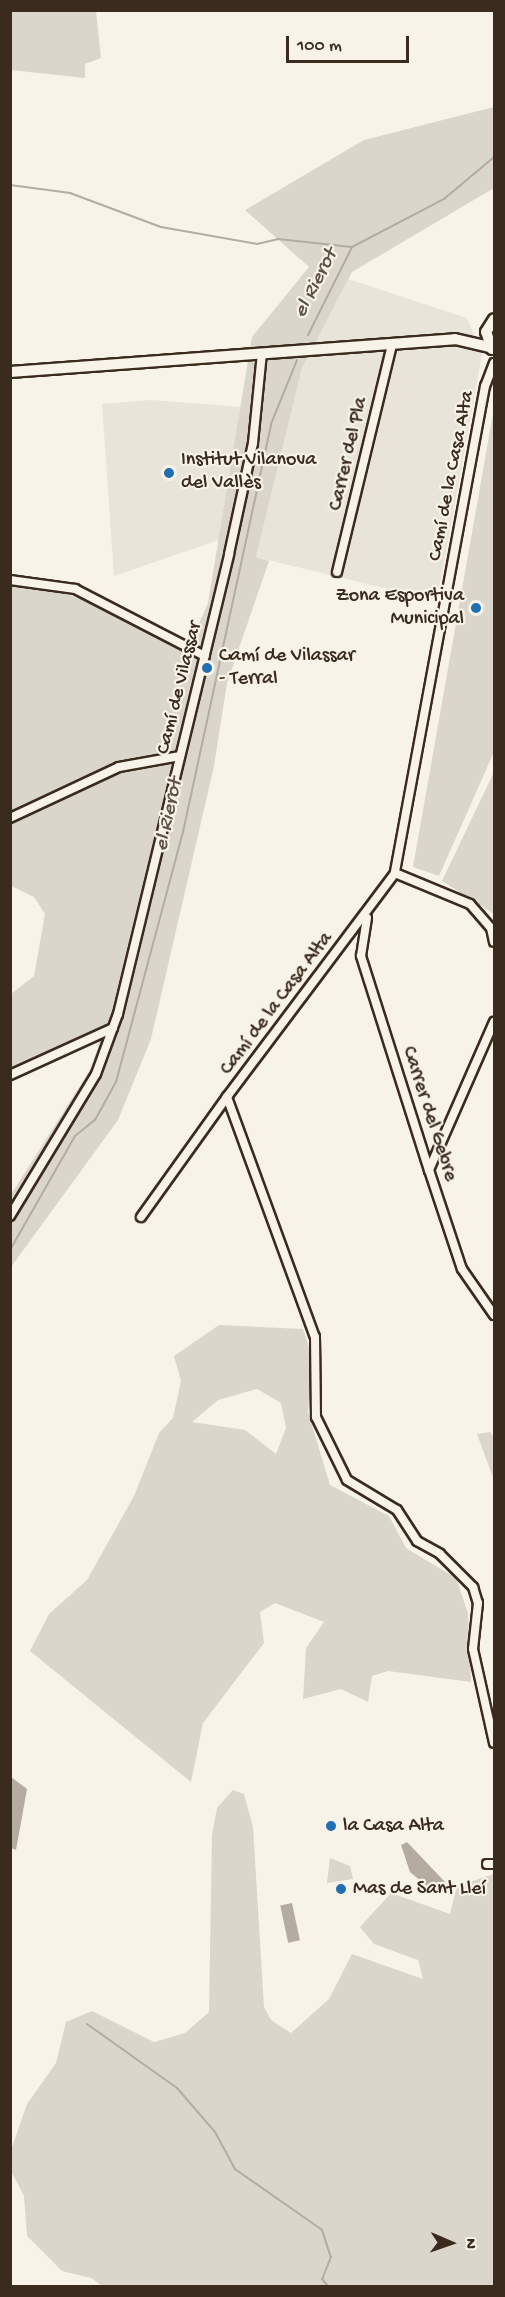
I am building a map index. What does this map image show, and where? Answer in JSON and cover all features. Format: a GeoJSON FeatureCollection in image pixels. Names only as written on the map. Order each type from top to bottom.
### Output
{"type":"FeatureCollection","features":[{"type":"Feature","properties":{"kind":"main road"},"geometry":{"type":"LineString","coordinates":[[10,372],[456,339],[492,349],[491,323],[456,339]]}},
{"type":"Feature","properties":{"kind":"street","name":"Carrer del Pla"},"geometry":{"type":"LineString","coordinates":[[338,572],[392,344]]}},
{"type":"Feature","properties":{"kind":"street","name":"Camí de Vilassar"},"geometry":{"type":"LineString","coordinates":[[10,1216],[96,1074],[113,1028],[205,656],[253,443],[262,353]]}},
{"type":"Feature","properties":{"kind":"street","name":"Camí de la Casa Alta"},"geometry":{"type":"LineString","coordinates":[[495,363],[485,386],[395,873],[368,914],[311,980],[228,1098],[315,1336],[316,1417],[347,1480],[397,1510],[417,1541],[440,1554],[473,1587],[478,1603],[472,1649],[495,1743]]}},
{"type":"Feature","properties":{"kind":"street"},"geometry":{"type":"LineString","coordinates":[[10,580],[75,589],[205,656]]}},
{"type":"Feature","properties":{"kind":"street"},"geometry":{"type":"LineString","coordinates":[[10,818],[119,767],[180,756]]}},
{"type":"Feature","properties":{"kind":"street"},"geometry":{"type":"LineString","coordinates":[[395,873],[470,904],[491,928],[495,942]]}},
{"type":"Feature","properties":{"kind":"street","name":"Carrer del Gebre"},"geometry":{"type":"LineString","coordinates":[[368,914],[361,956],[462,1269],[495,1315]]}},
{"type":"Feature","properties":{"kind":"street"},"geometry":{"type":"LineString","coordinates":[[429,1170],[495,1022]]}},
{"type":"Feature","properties":{"kind":"street"},"geometry":{"type":"LineString","coordinates":[[10,1075],[113,1028]]}},
{"type":"Feature","properties":{"kind":"street"},"geometry":{"type":"LineString","coordinates":[[141,1217],[228,1098]]}},
{"type":"Feature","properties":{"kind":"shaded area"},"geometry":{"type":"Polygon","coordinates":[[[11,10],[96,11],[101,58],[85,64],[85,78],[11,70],[11,10]]]}},
{"type":"Feature","properties":{"kind":"shaded area"},"geometry":{"type":"Polygon","coordinates":[[[494,107],[494,188],[352,272],[302,368],[256,557],[269,561],[227,683],[214,766],[151,1039],[118,1120],[11,1267],[10,1196],[90,1070],[99,1044],[96,1033],[11,1068],[11,994],[34,976],[45,914],[34,897],[11,886],[11,585],[56,590],[125,616],[187,651],[208,603],[252,337],[309,267],[245,210],[364,140],[494,107]]]}},
{"type":"Feature","properties":{"kind":"shaded area"},"geometry":{"type":"Polygon","coordinates":[[[348,279],[467,318],[482,354],[437,601],[256,557],[302,368],[348,279]]]}},
{"type":"Feature","properties":{"kind":"shaded area","name":"Institut Vilanova del Vallès"},"geometry":{"type":"Polygon","coordinates":[[[151,400],[242,407],[219,540],[114,576],[102,404],[151,400]]]}},
{"type":"Feature","properties":{"kind":"shaded area","name":"Zona Esportiva Municipal"},"geometry":{"type":"Polygon","coordinates":[[[494,408],[494,752],[439,876],[413,867],[494,408]]]}},
{"type":"Feature","properties":{"kind":"shaded area"},"geometry":{"type":"Polygon","coordinates":[[[494,772],[494,914],[442,881],[494,772]]]}},
{"type":"Feature","properties":{"kind":"shaded area"},"geometry":{"type":"Polygon","coordinates":[[[219,1325],[303,1329],[312,1356],[308,1412],[330,1485],[389,1516],[406,1548],[456,1578],[468,1613],[471,1682],[388,1671],[372,1676],[368,1702],[341,1689],[303,1699],[306,1648],[324,1622],[275,1603],[260,1612],[264,1643],[203,1723],[191,1782],[30,1651],[49,1614],[87,1580],[134,1496],[159,1433],[173,1418],[181,1381],[174,1356],[219,1325]],[[257,1389],[218,1400],[192,1422],[245,1430],[276,1454],[286,1428],[281,1403],[257,1389]]]}},
{"type":"Feature","properties":{"kind":"shaded area"},"geometry":{"type":"Polygon","coordinates":[[[490,1432],[494,1438],[494,1480],[477,1434],[490,1432]]]}},
{"type":"Feature","properties":{"kind":"shaded area"},"geometry":{"type":"Polygon","coordinates":[[[11,1777],[27,1789],[16,1850],[11,1848],[11,1777]]]}},
{"type":"Feature","properties":{"kind":"shaded area"},"geometry":{"type":"Polygon","coordinates":[[[233,1790],[244,1794],[253,1827],[264,2007],[271,2020],[291,2033],[329,1999],[352,1954],[423,1979],[418,1960],[374,1944],[360,1927],[391,1893],[450,1914],[457,1886],[494,1874],[494,2286],[102,2286],[91,2278],[62,2271],[27,2236],[24,2196],[11,2171],[11,2150],[27,2104],[56,2063],[66,2022],[92,2011],[154,2042],[185,2033],[209,2012],[212,1835],[217,1808],[233,1790]]]}},
{"type":"Feature","properties":{"kind":"shaded area"},"geometry":{"type":"Polygon","coordinates":[[[407,1842],[445,1882],[435,1893],[410,1872],[401,1845],[407,1842]]]}},
{"type":"Feature","properties":{"kind":"shaded area"},"geometry":{"type":"Polygon","coordinates":[[[330,1858],[350,1866],[353,1879],[327,1883],[330,1858]]]}},
{"type":"Feature","properties":{"kind":"shaded area"},"geometry":{"type":"Polygon","coordinates":[[[292,1903],[300,1940],[288,1943],[280,1905],[292,1903]]]}},
{"type":"Feature","properties":{"kind":"waterway"},"geometry":{"type":"LineString","coordinates":[[10,185],[70,193],[161,227],[257,244],[278,239],[352,247],[444,199],[494,157]]}},
{"type":"Feature","properties":{"kind":"waterway","name":"el Rierot"},"geometry":{"type":"LineString","coordinates":[[308,335],[352,247]]}},
{"type":"Feature","properties":{"kind":"waterway","name":"el Rierot"},"geometry":{"type":"LineString","coordinates":[[10,1250],[75,1136],[95,1120],[116,1082],[183,832],[271,424],[297,360]]}},
{"type":"Feature","properties":{"kind":"waterway"},"geometry":{"type":"LineString","coordinates":[[87,2024],[177,2088],[215,2132],[235,2169],[322,2230],[331,2257],[322,2279],[328,2286]]}},
{"type":"Feature","properties":{"kind":"place","name":"Institut Vilanova del Vallès"},"geometry":{"type":"Point","coordinates":[169,473]}},
{"type":"Feature","properties":{"kind":"place","name":"Zona Esportiva Municipal"},"geometry":{"type":"Point","coordinates":[476,608]}},
{"type":"Feature","properties":{"kind":"place","name":"Camí de Vilassar - Terral"},"geometry":{"type":"Point","coordinates":[207,668]}},
{"type":"Feature","properties":{"kind":"place","name":"la Casa Alta"},"geometry":{"type":"Point","coordinates":[331,1826]}},
{"type":"Feature","properties":{"kind":"place","name":"Mas de Sant Lleí"},"geometry":{"type":"Point","coordinates":[341,1889]}}]}
